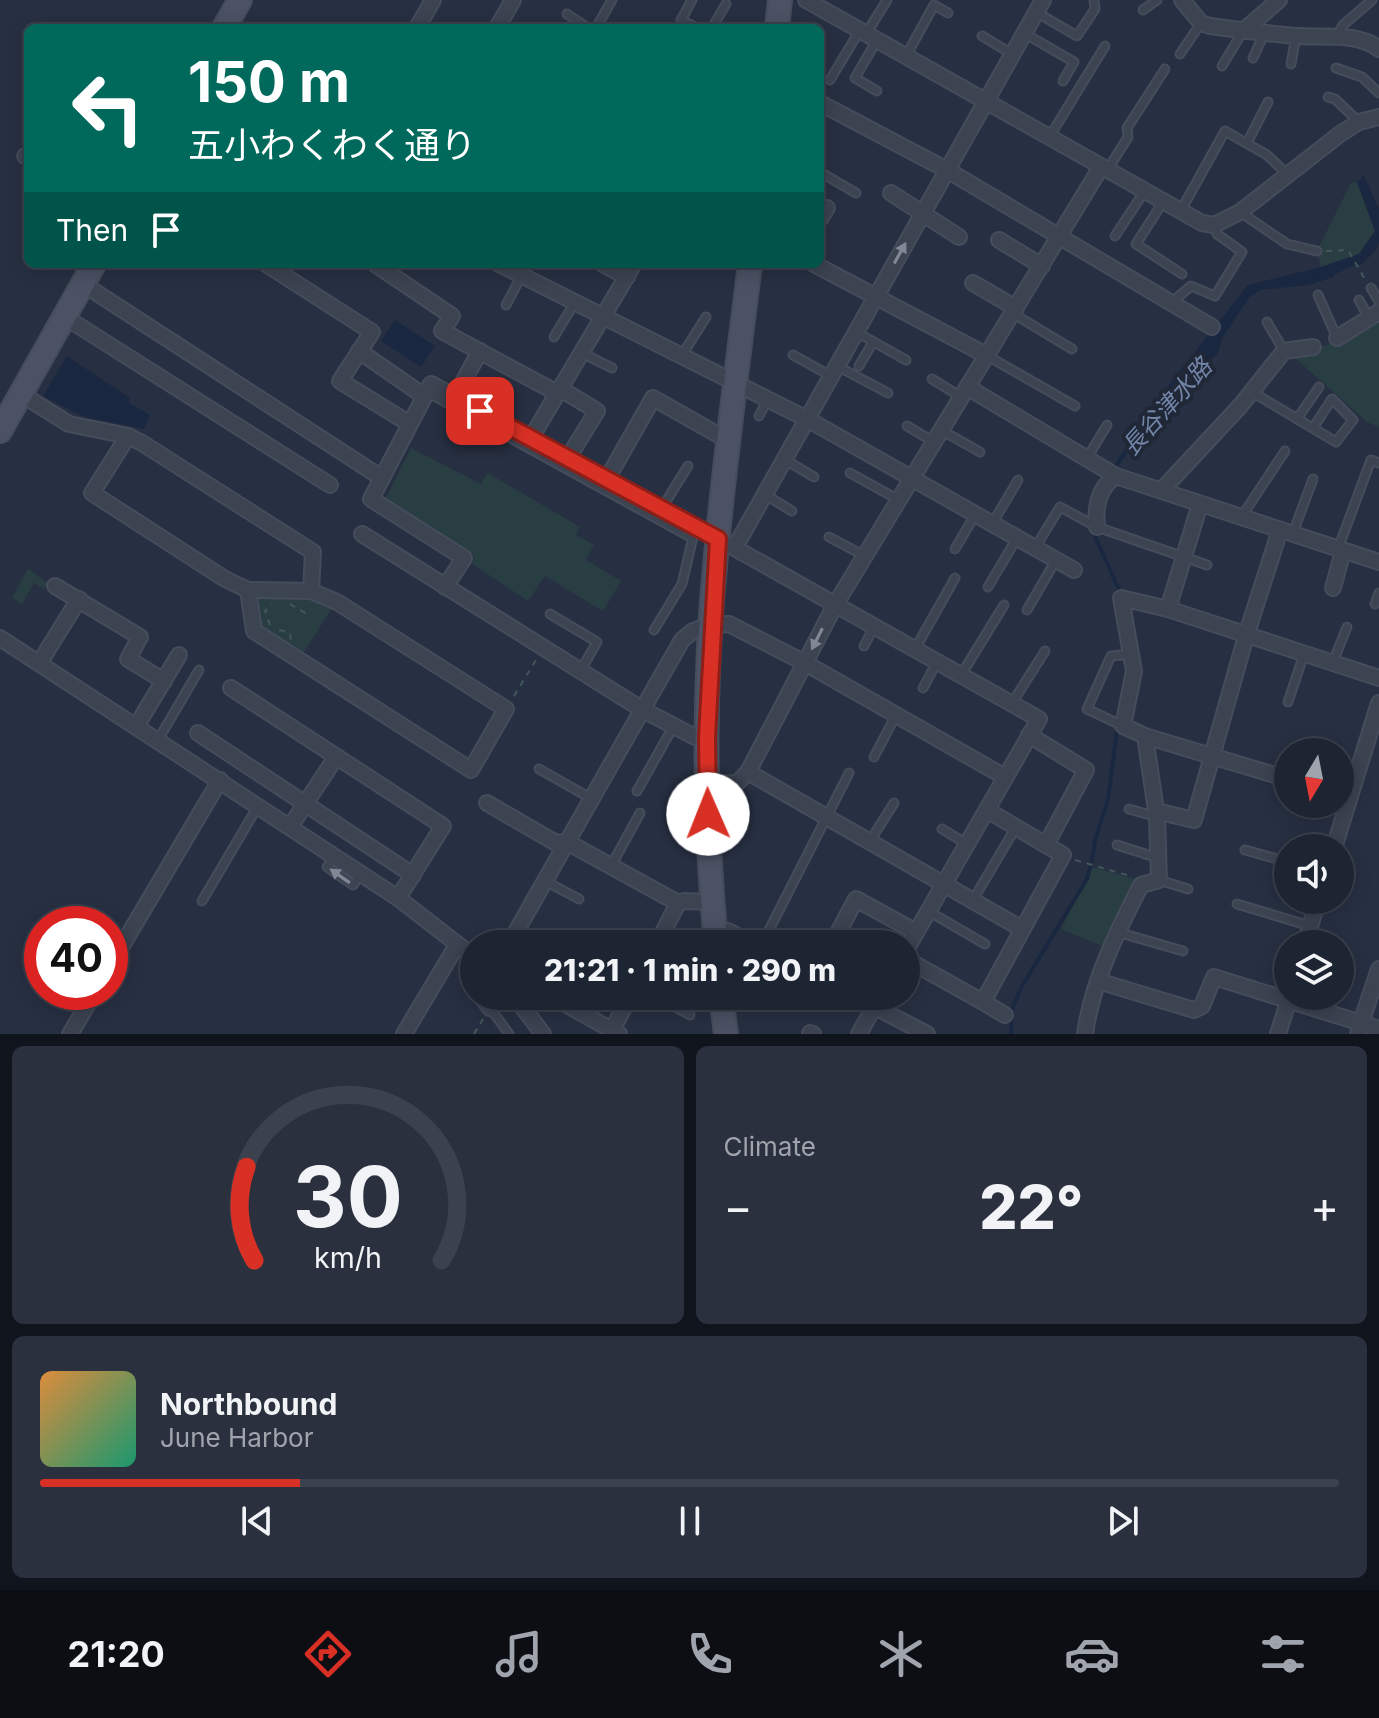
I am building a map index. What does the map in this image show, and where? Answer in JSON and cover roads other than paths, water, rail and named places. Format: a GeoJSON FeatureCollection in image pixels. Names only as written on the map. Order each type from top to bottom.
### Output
{"type":"FeatureCollection","features":[{"type":"Feature","properties":{"kind":"street"},"geometry":{"type":"LineString","coordinates":[[419,24],[433,0]]}},
{"type":"Feature","properties":{"kind":"street"},"geometry":{"type":"LineString","coordinates":[[499,24],[513,0]]}},
{"type":"Feature","properties":{"kind":"street"},"geometry":{"type":"LineString","coordinates":[[777,24],[780,0]]}},
{"type":"Feature","properties":{"kind":"street"},"geometry":{"type":"LineString","coordinates":[[806,0],[1202,223],[1214,225],[1240,212],[1359,122],[1379,117]]}},
{"type":"Feature","properties":{"kind":"street"},"geometry":{"type":"LineString","coordinates":[[1182,0],[1201,23],[1243,31],[1356,39],[1379,49]]}},
{"type":"Feature","properties":{"kind":"street"},"geometry":{"type":"LineString","coordinates":[[1243,31],[1279,0]]}},
{"type":"Feature","properties":{"kind":"street"},"geometry":{"type":"LineString","coordinates":[[226,24],[235,2]]}},
{"type":"Feature","properties":{"kind":"street"},"geometry":{"type":"LineString","coordinates":[[728,540],[764,494],[1039,6]]}},
{"type":"Feature","properties":{"kind":"street"},"geometry":{"type":"LineString","coordinates":[[824,105],[947,170],[1212,327]]}},
{"type":"Feature","properties":{"kind":"street"},"geometry":{"type":"LineString","coordinates":[[707,784],[737,783],[748,772],[835,605],[986,355],[1104,169]]}},
{"type":"Feature","properties":{"kind":"street"},"geometry":{"type":"LineString","coordinates":[[891,193],[959,237]]}},
{"type":"Feature","properties":{"kind":"street"},"geometry":{"type":"LineString","coordinates":[[999,240],[1042,266]]}},
{"type":"Feature","properties":{"kind":"street"},"geometry":{"type":"LineString","coordinates":[[0,431],[92,268]]}},
{"type":"Feature","properties":{"kind":"street"},"geometry":{"type":"LineString","coordinates":[[272,268],[372,332],[340,381],[410,424]]}},
{"type":"Feature","properties":{"kind":"street"},"geometry":{"type":"LineString","coordinates":[[381,268],[452,316],[442,331],[557,393],[564,391],[597,411],[568,458]]}},
{"type":"Feature","properties":{"kind":"street"},"geometry":{"type":"LineString","coordinates":[[715,930],[707,784],[711,625],[728,540],[729,441],[750,268]]}},
{"type":"Feature","properties":{"kind":"street"},"geometry":{"type":"LineString","coordinates":[[821,268],[986,355]]}},
{"type":"Feature","properties":{"kind":"street"},"geometry":{"type":"LineString","coordinates":[[518,270],[807,419],[1074,570]]}},
{"type":"Feature","properties":{"kind":"street"},"geometry":{"type":"LineString","coordinates":[[531,438],[630,270]]}},
{"type":"Feature","properties":{"kind":"street"},"geometry":{"type":"LineString","coordinates":[[973,283],[1014,310]]}},
{"type":"Feature","properties":{"kind":"street"},"geometry":{"type":"LineString","coordinates":[[83,284],[382,478]]}},
{"type":"Feature","properties":{"kind":"street"},"geometry":{"type":"LineString","coordinates":[[1337,338],[1374,315]]}},
{"type":"Feature","properties":{"kind":"street"},"geometry":{"type":"LineString","coordinates":[[65,317],[330,485]]}},
{"type":"Feature","properties":{"kind":"street"},"geometry":{"type":"LineString","coordinates":[[1161,491],[1284,351],[1313,347]]}},
{"type":"Feature","properties":{"kind":"street"},"geometry":{"type":"LineString","coordinates":[[359,351],[426,394]]}},
{"type":"Feature","properties":{"kind":"street"},"geometry":{"type":"LineString","coordinates":[[455,397],[480,351]]}},
{"type":"Feature","properties":{"kind":"street"},"geometry":{"type":"LineString","coordinates":[[445,587],[464,558],[371,499],[431,384],[662,509],[694,532],[728,540],[835,605],[1039,719],[917,930]]}},
{"type":"Feature","properties":{"kind":"street"},"geometry":{"type":"LineString","coordinates":[[964,392],[1116,476],[1379,562]]}},
{"type":"Feature","properties":{"kind":"street"},"geometry":{"type":"LineString","coordinates":[[21,394],[69,424],[128,436],[313,552],[311,591]]}},
{"type":"Feature","properties":{"kind":"street"},"geometry":{"type":"LineString","coordinates":[[607,479],[653,398],[729,441]]}},
{"type":"Feature","properties":{"kind":"street"},"geometry":{"type":"LineString","coordinates":[[128,436],[92,493],[225,579],[248,590],[311,591],[337,602],[506,709],[471,770],[254,631],[248,590]]}},
{"type":"Feature","properties":{"kind":"street"},"geometry":{"type":"LineString","coordinates":[[1097,527],[1095,508],[1099,497],[1108,482],[1116,476]]}},
{"type":"Feature","properties":{"kind":"street"},"geometry":{"type":"LineString","coordinates":[[1168,609],[1200,504]]}},
{"type":"Feature","properties":{"kind":"street"},"geometry":{"type":"LineString","coordinates":[[1156,814],[1194,820],[1246,636],[1286,532]]}},
{"type":"Feature","properties":{"kind":"street"},"geometry":{"type":"LineString","coordinates":[[362,534],[643,710],[695,737],[707,737]]}},
{"type":"Feature","properties":{"kind":"street"},"geometry":{"type":"LineString","coordinates":[[1333,588],[1340,550]]}},
{"type":"Feature","properties":{"kind":"street"},"geometry":{"type":"LineString","coordinates":[[55,586],[140,637],[128,659],[164,681]]}},
{"type":"Feature","properties":{"kind":"street"},"geometry":{"type":"LineString","coordinates":[[40,662],[79,599]]}},
{"type":"Feature","properties":{"kind":"street"},"geometry":{"type":"LineString","coordinates":[[1274,775],[1145,736],[1123,726],[1134,671],[1132,654],[1115,600],[1168,609],[1379,678]]}},
{"type":"Feature","properties":{"kind":"street"},"geometry":{"type":"LineString","coordinates":[[517,930],[682,640],[693,631],[711,625],[729,624],[805,663],[1005,777]]}},
{"type":"Feature","properties":{"kind":"street"},"geometry":{"type":"LineString","coordinates":[[0,638],[398,898],[460,947]]}},
{"type":"Feature","properties":{"kind":"street"},"geometry":{"type":"LineString","coordinates":[[137,725],[179,655]]}},
{"type":"Feature","properties":{"kind":"street"},"geometry":{"type":"LineString","coordinates":[[231,688],[443,826],[398,898]]}},
{"type":"Feature","properties":{"kind":"street"},"geometry":{"type":"LineString","coordinates":[[1354,770],[1379,703]]}},
{"type":"Feature","properties":{"kind":"street"},"geometry":{"type":"LineString","coordinates":[[198,733],[413,875]]}},
{"type":"Feature","properties":{"kind":"street"},"geometry":{"type":"LineString","coordinates":[[1029,735],[1086,770],[1046,845]]}},
{"type":"Feature","properties":{"kind":"street"},"geometry":{"type":"LineString","coordinates":[[1085,1034],[1088,1012],[1117,932],[1141,885],[1154,881],[1158,858],[1156,814],[1145,736]]}},
{"type":"Feature","properties":{"kind":"street"},"geometry":{"type":"LineString","coordinates":[[290,827],[336,757]]}},
{"type":"Feature","properties":{"kind":"street"},"geometry":{"type":"LineString","coordinates":[[748,772],[1022,929]]}},
{"type":"Feature","properties":{"kind":"street"},"geometry":{"type":"LineString","coordinates":[[128,936],[220,780]]}},
{"type":"Feature","properties":{"kind":"street"},"geometry":{"type":"LineString","coordinates":[[487,803],[556,843],[567,842],[678,903]]}},
{"type":"Feature","properties":{"kind":"street"},"geometry":{"type":"LineString","coordinates":[[983,1002],[1063,855],[987,810]]}},
{"type":"Feature","properties":{"kind":"street"},"geometry":{"type":"LineString","coordinates":[[839,930],[856,899],[912,930]]}},
{"type":"Feature","properties":{"kind":"street"},"geometry":{"type":"LineString","coordinates":[[664,930],[678,903],[713,902]]}},
{"type":"Feature","properties":{"kind":"street"},"geometry":{"type":"LineString","coordinates":[[1309,930],[1314,914]]}},
{"type":"Feature","properties":{"kind":"street"},"geometry":{"type":"LineString","coordinates":[[404,1034],[457,945]]}},
{"type":"Feature","properties":{"kind":"street"},"geometry":{"type":"LineString","coordinates":[[920,967],[1005,1015]]}},
{"type":"Feature","properties":{"kind":"street"},"geometry":{"type":"LineString","coordinates":[[1359,1029],[1379,969]]}},
{"type":"Feature","properties":{"kind":"street"},"geometry":{"type":"LineString","coordinates":[[1098,981],[1194,1010],[1202,1006],[1214,977],[1274,995]]}},
{"type":"Feature","properties":{"kind":"street"},"geometry":{"type":"LineString","coordinates":[[70,1034],[84,1010]]}},
{"type":"Feature","properties":{"kind":"street"},"geometry":{"type":"LineString","coordinates":[[525,1010],[543,1034]]}},
{"type":"Feature","properties":{"kind":"street"},"geometry":{"type":"LineString","coordinates":[[575,1010],[614,1033],[624,1010]]}},
{"type":"Feature","properties":{"kind":"street"},"geometry":{"type":"LineString","coordinates":[[723,1010],[726,1034]]}},
{"type":"Feature","properties":{"kind":"street"},"geometry":{"type":"LineString","coordinates":[[859,1034],[872,1010]]}},
{"type":"Feature","properties":{"kind":"street"},"geometry":{"type":"LineString","coordinates":[[891,1010],[927,1034]]}},
{"type":"Feature","properties":{"kind":"street"},"geometry":{"type":"LineString","coordinates":[[1278,1034],[1286,1010]]}},
{"type":"Feature","properties":{"kind":"street"},"geometry":{"type":"LineString","coordinates":[[1315,1010],[1359,1029],[1379,1029]]}},
{"type":"Feature","properties":{"kind":"lane"},"geometry":{"type":"LineString","coordinates":[[598,24],[612,0]]}},
{"type":"Feature","properties":{"kind":"lane"},"geometry":{"type":"LineString","coordinates":[[689,24],[681,20],[692,0]]}},
{"type":"Feature","properties":{"kind":"lane"},"geometry":{"type":"LineString","coordinates":[[877,91],[855,78],[868,35],[887,0]]}},
{"type":"Feature","properties":{"kind":"lane"},"geometry":{"type":"LineString","coordinates":[[1039,6],[1077,36],[1095,9],[1094,0]]}},
{"type":"Feature","properties":{"kind":"lane"},"geometry":{"type":"LineString","coordinates":[[1143,10],[1157,0]]}},
{"type":"Feature","properties":{"kind":"lane"},"geometry":{"type":"LineString","coordinates":[[1336,37],[1343,25],[1372,0]]}},
{"type":"Feature","properties":{"kind":"lane"},"geometry":{"type":"LineString","coordinates":[[714,24],[726,4]]}},
{"type":"Feature","properties":{"kind":"lane"},"geometry":{"type":"LineString","coordinates":[[906,56],[934,5],[948,13]]}},
{"type":"Feature","properties":{"kind":"lane"},"geometry":{"type":"LineString","coordinates":[[567,14],[582,24]]}},
{"type":"Feature","properties":{"kind":"lane"},"geometry":{"type":"LineString","coordinates":[[1180,54],[1201,23]]}},
{"type":"Feature","properties":{"kind":"lane"},"geometry":{"type":"LineString","coordinates":[[1222,66],[1243,31]]}},
{"type":"Feature","properties":{"kind":"lane"},"geometry":{"type":"LineString","coordinates":[[1253,58],[1265,32]]}},
{"type":"Feature","properties":{"kind":"lane"},"geometry":{"type":"LineString","coordinates":[[1024,33],[1074,62],[1063,81]]}},
{"type":"Feature","properties":{"kind":"lane"},"geometry":{"type":"LineString","coordinates":[[830,80],[868,35]]}},
{"type":"Feature","properties":{"kind":"lane"},"geometry":{"type":"LineString","coordinates":[[982,36],[1012,54]]}},
{"type":"Feature","properties":{"kind":"lane"},"geometry":{"type":"LineString","coordinates":[[1291,64],[1296,36]]}},
{"type":"Feature","properties":{"kind":"lane"},"geometry":{"type":"LineString","coordinates":[[1049,137],[1105,46]]}},
{"type":"Feature","properties":{"kind":"lane"},"geometry":{"type":"LineString","coordinates":[[1336,68],[1362,77],[1379,93]]}},
{"type":"Feature","properties":{"kind":"lane"},"geometry":{"type":"LineString","coordinates":[[1104,169],[1128,137],[1127,128],[1165,69]]}},
{"type":"Feature","properties":{"kind":"lane"},"geometry":{"type":"LineString","coordinates":[[1328,97],[1335,99],[1359,122]]}},
{"type":"Feature","properties":{"kind":"lane"},"geometry":{"type":"LineString","coordinates":[[1247,143],[1268,102]]}},
{"type":"Feature","properties":{"kind":"lane"},"geometry":{"type":"LineString","coordinates":[[1180,212],[1225,131],[1267,155],[1287,174]]}},
{"type":"Feature","properties":{"kind":"lane"},"geometry":{"type":"LineString","coordinates":[[824,174],[856,193]]}},
{"type":"Feature","properties":{"kind":"lane"},"geometry":{"type":"LineString","coordinates":[[1115,236],[1144,192]]}},
{"type":"Feature","properties":{"kind":"lane"},"geometry":{"type":"LineString","coordinates":[[1163,202],[1136,244],[1182,274]]}},
{"type":"Feature","properties":{"kind":"lane"},"geometry":{"type":"LineString","coordinates":[[1240,212],[1287,244],[1317,251]]}},
{"type":"Feature","properties":{"kind":"lane"},"geometry":{"type":"LineString","coordinates":[[1171,303],[1191,286],[1215,296],[1242,252],[1217,234],[1214,225]]}},
{"type":"Feature","properties":{"kind":"lane"},"geometry":{"type":"LineString","coordinates":[[506,305],[518,270]]}},
{"type":"Feature","properties":{"kind":"lane"},"geometry":{"type":"LineString","coordinates":[[1371,288],[1379,301]]}},
{"type":"Feature","properties":{"kind":"lane"},"geometry":{"type":"LineString","coordinates":[[1318,295],[1337,338]]}},
{"type":"Feature","properties":{"kind":"lane"},"geometry":{"type":"LineString","coordinates":[[1359,300],[1374,315]]}},
{"type":"Feature","properties":{"kind":"lane"},"geometry":{"type":"LineString","coordinates":[[554,337],[575,302]]}},
{"type":"Feature","properties":{"kind":"lane"},"geometry":{"type":"LineString","coordinates":[[1014,310],[1072,349]]}},
{"type":"Feature","properties":{"kind":"lane"},"geometry":{"type":"LineString","coordinates":[[682,355],[706,317]]}},
{"type":"Feature","properties":{"kind":"lane"},"geometry":{"type":"LineString","coordinates":[[1267,322],[1284,351]]}},
{"type":"Feature","properties":{"kind":"lane"},"geometry":{"type":"LineString","coordinates":[[856,332],[906,360]]}},
{"type":"Feature","properties":{"kind":"lane"},"geometry":{"type":"LineString","coordinates":[[859,366],[873,342]]}},
{"type":"Feature","properties":{"kind":"lane"},"geometry":{"type":"LineString","coordinates":[[581,353],[612,368]]}},
{"type":"Feature","properties":{"kind":"lane"},"geometry":{"type":"LineString","coordinates":[[793,355],[888,393]]}},
{"type":"Feature","properties":{"kind":"lane"},"geometry":{"type":"LineString","coordinates":[[986,355],[1075,406]]}},
{"type":"Feature","properties":{"kind":"lane"},"geometry":{"type":"LineString","coordinates":[[932,379],[964,392]]}},
{"type":"Feature","properties":{"kind":"lane"},"geometry":{"type":"LineString","coordinates":[[1297,419],[1319,387]]}},
{"type":"Feature","properties":{"kind":"lane"},"geometry":{"type":"LineString","coordinates":[[1251,391],[1336,442],[1353,420],[1332,399],[1313,428]]}},
{"type":"Feature","properties":{"kind":"lane"},"geometry":{"type":"LineString","coordinates":[[426,394],[694,532],[682,584],[654,630]]}},
{"type":"Feature","properties":{"kind":"lane"},"geometry":{"type":"LineString","coordinates":[[759,416],[768,399]]}},
{"type":"Feature","properties":{"kind":"lane"},"geometry":{"type":"LineString","coordinates":[[1087,458],[1107,425]]}},
{"type":"Feature","properties":{"kind":"lane"},"geometry":{"type":"LineString","coordinates":[[907,426],[980,452]]}},
{"type":"Feature","properties":{"kind":"lane"},"geometry":{"type":"LineString","coordinates":[[1241,518],[1285,451]]}},
{"type":"Feature","properties":{"kind":"lane"},"geometry":{"type":"LineString","coordinates":[[784,459],[814,477]]}},
{"type":"Feature","properties":{"kind":"lane"},"geometry":{"type":"LineString","coordinates":[[1340,550],[1371,460],[1379,463]]}},
{"type":"Feature","properties":{"kind":"lane"},"geometry":{"type":"LineString","coordinates":[[662,509],[688,466]]}},
{"type":"Feature","properties":{"kind":"lane"},"geometry":{"type":"LineString","coordinates":[[850,473],[899,500]]}},
{"type":"Feature","properties":{"kind":"lane"},"geometry":{"type":"LineString","coordinates":[[1286,532],[1313,479]]}},
{"type":"Feature","properties":{"kind":"lane"},"geometry":{"type":"LineString","coordinates":[[992,524],[1018,480]]}},
{"type":"Feature","properties":{"kind":"lane"},"geometry":{"type":"LineString","coordinates":[[764,494],[792,511]]}},
{"type":"Feature","properties":{"kind":"lane"},"geometry":{"type":"LineString","coordinates":[[1035,548],[1060,507],[1097,527],[1207,565]]}},
{"type":"Feature","properties":{"kind":"lane"},"geometry":{"type":"LineString","coordinates":[[955,549],[975,515]]}},
{"type":"Feature","properties":{"kind":"lane"},"geometry":{"type":"LineString","coordinates":[[829,537],[865,556]]}},
{"type":"Feature","properties":{"kind":"lane"},"geometry":{"type":"LineString","coordinates":[[988,587],[1017,538]]}},
{"type":"Feature","properties":{"kind":"lane"},"geometry":{"type":"LineString","coordinates":[[1027,610],[1056,560]]}},
{"type":"Feature","properties":{"kind":"lane"},"geometry":{"type":"LineString","coordinates":[[915,649],[955,578]]}},
{"type":"Feature","properties":{"kind":"lane"},"geometry":{"type":"LineString","coordinates":[[1375,604],[1379,593]]}},
{"type":"Feature","properties":{"kind":"lane"},"geometry":{"type":"LineString","coordinates":[[961,675],[1004,605]]}},
{"type":"Feature","properties":{"kind":"lane"},"geometry":{"type":"LineString","coordinates":[[550,614],[597,642],[580,672]]}},
{"type":"Feature","properties":{"kind":"lane"},"geometry":{"type":"LineString","coordinates":[[864,646],[874,626]]}},
{"type":"Feature","properties":{"kind":"lane"},"geometry":{"type":"LineString","coordinates":[[1332,663],[1347,627]]}},
{"type":"Feature","properties":{"kind":"lane"},"geometry":{"type":"LineString","coordinates":[[1012,704],[1045,651]]}},
{"type":"Feature","properties":{"kind":"lane"},"geometry":{"type":"LineString","coordinates":[[1123,726],[1087,709],[1111,656],[1132,654]]}},
{"type":"Feature","properties":{"kind":"lane"},"geometry":{"type":"LineString","coordinates":[[1288,702],[1304,654]]}},
{"type":"Feature","properties":{"kind":"lane"},"geometry":{"type":"LineString","coordinates":[[923,688],[937,662]]}},
{"type":"Feature","properties":{"kind":"lane"},"geometry":{"type":"LineString","coordinates":[[158,740],[199,670]]}},
{"type":"Feature","properties":{"kind":"lane"},"geometry":{"type":"LineString","coordinates":[[874,757],[895,717]]}},
{"type":"Feature","properties":{"kind":"lane"},"geometry":{"type":"LineString","coordinates":[[637,791],[673,727]]}},
{"type":"Feature","properties":{"kind":"lane"},"geometry":{"type":"LineString","coordinates":[[539,769],[592,799]]}},
{"type":"Feature","properties":{"kind":"lane"},"geometry":{"type":"LineString","coordinates":[[769,930],[849,773]]}},
{"type":"Feature","properties":{"kind":"lane"},"geometry":{"type":"LineString","coordinates":[[870,841],[894,803]]}},
{"type":"Feature","properties":{"kind":"lane"},"geometry":{"type":"LineString","coordinates":[[202,901],[258,806]]}},
{"type":"Feature","properties":{"kind":"lane"},"geometry":{"type":"LineString","coordinates":[[1129,809],[1156,814]]}},
{"type":"Feature","properties":{"kind":"lane"},"geometry":{"type":"LineString","coordinates":[[611,866],[640,813]]}},
{"type":"Feature","properties":{"kind":"lane"},"geometry":{"type":"LineString","coordinates":[[973,900],[1016,827]]}},
{"type":"Feature","properties":{"kind":"lane"},"geometry":{"type":"LineString","coordinates":[[942,829],[967,844]]}},
{"type":"Feature","properties":{"kind":"lane"},"geometry":{"type":"LineString","coordinates":[[1117,845],[1158,858]]}},
{"type":"Feature","properties":{"kind":"lane"},"geometry":{"type":"LineString","coordinates":[[1245,850],[1274,858]]}},
{"type":"Feature","properties":{"kind":"lane"},"geometry":{"type":"LineString","coordinates":[[545,881],[579,899]]}},
{"type":"Feature","properties":{"kind":"lane"},"geometry":{"type":"LineString","coordinates":[[1154,881],[1188,889]]}},
{"type":"Feature","properties":{"kind":"lane"},"geometry":{"type":"LineString","coordinates":[[1237,904],[1310,926]]}},
{"type":"Feature","properties":{"kind":"lane"},"geometry":{"type":"LineString","coordinates":[[928,911],[985,944]]}},
{"type":"Feature","properties":{"kind":"lane"},"geometry":{"type":"LineString","coordinates":[[1117,932],[1183,951]]}},
{"type":"Feature","properties":{"kind":"lane"},"geometry":{"type":"LineString","coordinates":[[491,1010],[509,1034]]}},
{"type":"Feature","properties":{"kind":"lane"},"geometry":{"type":"LineString","coordinates":[[681,1010],[690,1015]]}},
{"type":"Feature","properties":{"kind":"water"},"geometry":{"type":"Polygon","coordinates":[[[1363,178],[1379,214],[1379,236],[1375,248],[1360,263],[1333,275],[1308,283],[1260,288],[1248,296],[1220,338],[1216,353],[1187,377],[1161,413],[1137,434],[1132,431],[1248,285],[1359,254],[1375,231],[1357,182],[1363,178]]]}},
{"type":"Feature","properties":{"kind":"water"},"geometry":{"type":"Polygon","coordinates":[[[395,320],[435,346],[421,367],[381,341],[395,320]]]}},
{"type":"Feature","properties":{"kind":"water"},"geometry":{"type":"Polygon","coordinates":[[[67,356],[150,415],[144,429],[84,417],[43,396],[67,356]]]}},
{"type":"Feature","properties":{"kind":"waterway"},"geometry":{"type":"LineString","coordinates":[[1363,178],[1379,214]]}},
{"type":"Feature","properties":{"kind":"waterway","name":"長谷津水路"},"geometry":{"type":"LineString","coordinates":[[1360,263],[1375,248],[1379,236]]}},
{"type":"Feature","properties":{"kind":"waterway","name":"長谷津水路"},"geometry":{"type":"LineString","coordinates":[[1113,471],[1137,434],[1161,413],[1187,377],[1216,353],[1220,338],[1248,296],[1260,288],[1308,283],[1333,275]]}},
{"type":"Feature","properties":{"kind":"waterway","name":"長谷津水路"},"geometry":{"type":"LineString","coordinates":[[1093,532],[1120,592]]}},
{"type":"Feature","properties":{"kind":"waterway","name":"長谷津水路"},"geometry":{"type":"LineString","coordinates":[[1092,861],[1095,840],[1108,800],[1117,730]]}},
{"type":"Feature","properties":{"kind":"waterway","name":"長谷津水路"},"geometry":{"type":"LineString","coordinates":[[1011,1034],[1012,1009],[1022,986],[1087,879],[1090,868]]}}]}
